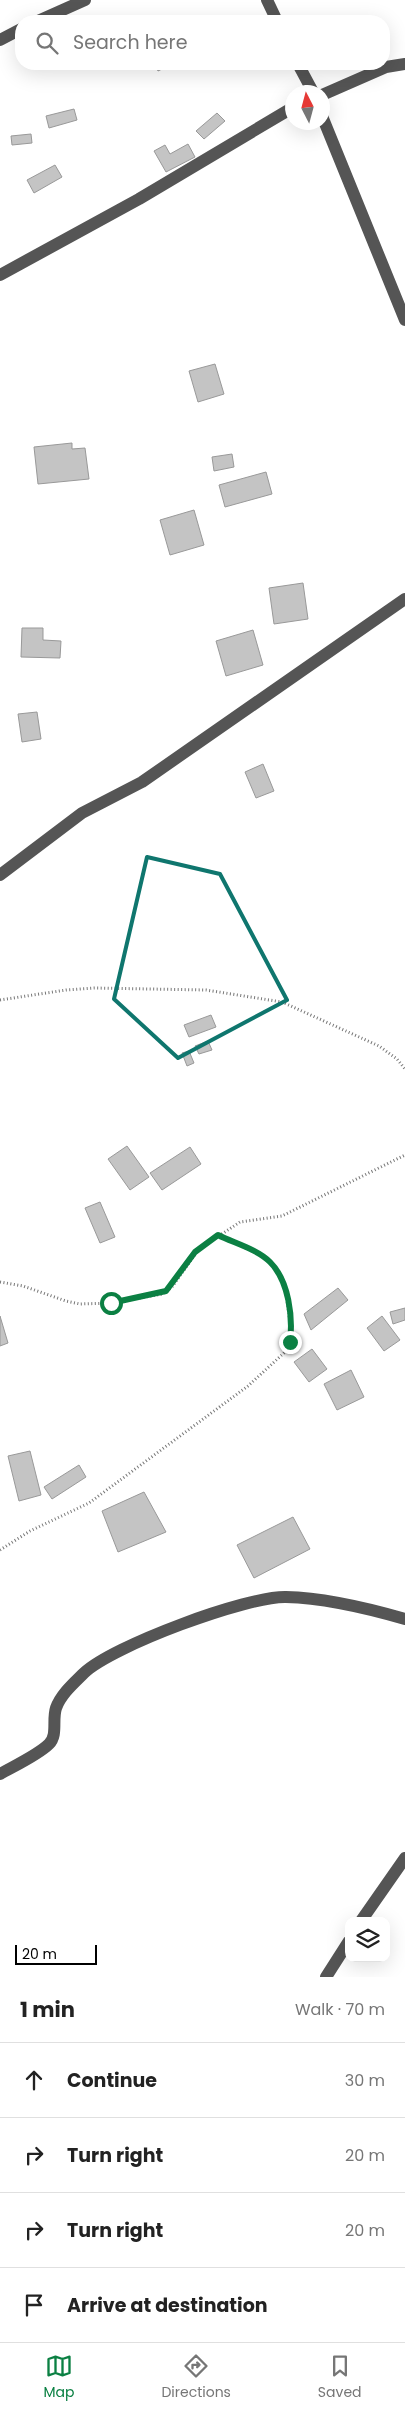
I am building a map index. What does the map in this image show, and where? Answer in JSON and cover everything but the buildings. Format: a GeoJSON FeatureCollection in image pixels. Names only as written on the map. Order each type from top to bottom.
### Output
{"type":"FeatureCollection","features":[{"type":"Feature","properties":{"kind":"street"},"geometry":{"type":"LineString","coordinates":[[51,15],[85,0]]}},
{"type":"Feature","properties":{"kind":"street"},"geometry":{"type":"LineString","coordinates":[[267,0],[274,15]]}},
{"type":"Feature","properties":{"kind":"street"},"geometry":{"type":"LineString","coordinates":[[0,40],[15,32]]}},
{"type":"Feature","properties":{"kind":"street"},"geometry":{"type":"LineString","coordinates":[[390,66],[405,64]]}},
{"type":"Feature","properties":{"kind":"street"},"geometry":{"type":"LineString","coordinates":[[301,70],[309,85]]}},
{"type":"Feature","properties":{"kind":"street"},"geometry":{"type":"LineString","coordinates":[[330,92],[379,70]]}},
{"type":"Feature","properties":{"kind":"street"},"geometry":{"type":"LineString","coordinates":[[0,275],[139,199],[285,112]]}},
{"type":"Feature","properties":{"kind":"street"},"geometry":{"type":"LineString","coordinates":[[328,130],[405,320]]}},
{"type":"Feature","properties":{"kind":"street"},"geometry":{"type":"LineString","coordinates":[[0,875],[82,813],[142,782],[405,599]]}},
{"type":"Feature","properties":{"kind":"street"},"geometry":{"type":"LineString","coordinates":[[0,1774],[48,1745],[54,1735],[54,1715],[57,1705],[63,1695],[86,1671],[125,1648],[195,1620],[259,1600],[284,1597],[310,1599],[374,1610],[405,1620]]}},
{"type":"Feature","properties":{"kind":"street"},"geometry":{"type":"LineString","coordinates":[[365,1917],[405,1858]]}},
{"type":"Feature","properties":{"kind":"street"},"geometry":{"type":"LineString","coordinates":[[326,1977],[345,1947]]}},
{"type":"Feature","properties":{"kind":"path"},"geometry":{"type":"LineString","coordinates":[[0,1000],[66,990],[94,988],[206,990],[282,1002],[379,1046],[397,1059],[405,1069]]}},
{"type":"Feature","properties":{"kind":"path"},"geometry":{"type":"LineString","coordinates":[[0,1282],[23,1286],[66,1302],[80,1304],[111,1303],[163,1294],[172,1287],[195,1252],[218,1235],[245,1221],[282,1216],[405,1155]]}},
{"type":"Feature","properties":{"kind":"path"},"geometry":{"type":"LineString","coordinates":[[0,1550],[30,1531],[89,1503],[248,1386],[285,1352],[290,1342],[291,1330],[285,1286],[270,1262],[258,1254],[218,1235]]}},
{"type":"Feature","properties":{"kind":"highlighted area"},"geometry":{"type":"Polygon","coordinates":[[[147,857],[220,874],[287,1000],[178,1058],[114,999],[147,857]]]}},
{"type":"Feature","properties":{"kind":"route"},"geometry":{"type":"LineString","coordinates":[[111,1303],[163,1294],[172,1287],[195,1252],[218,1235],[258,1254],[270,1262],[285,1286],[290,1315],[290,1342]]}}]}
